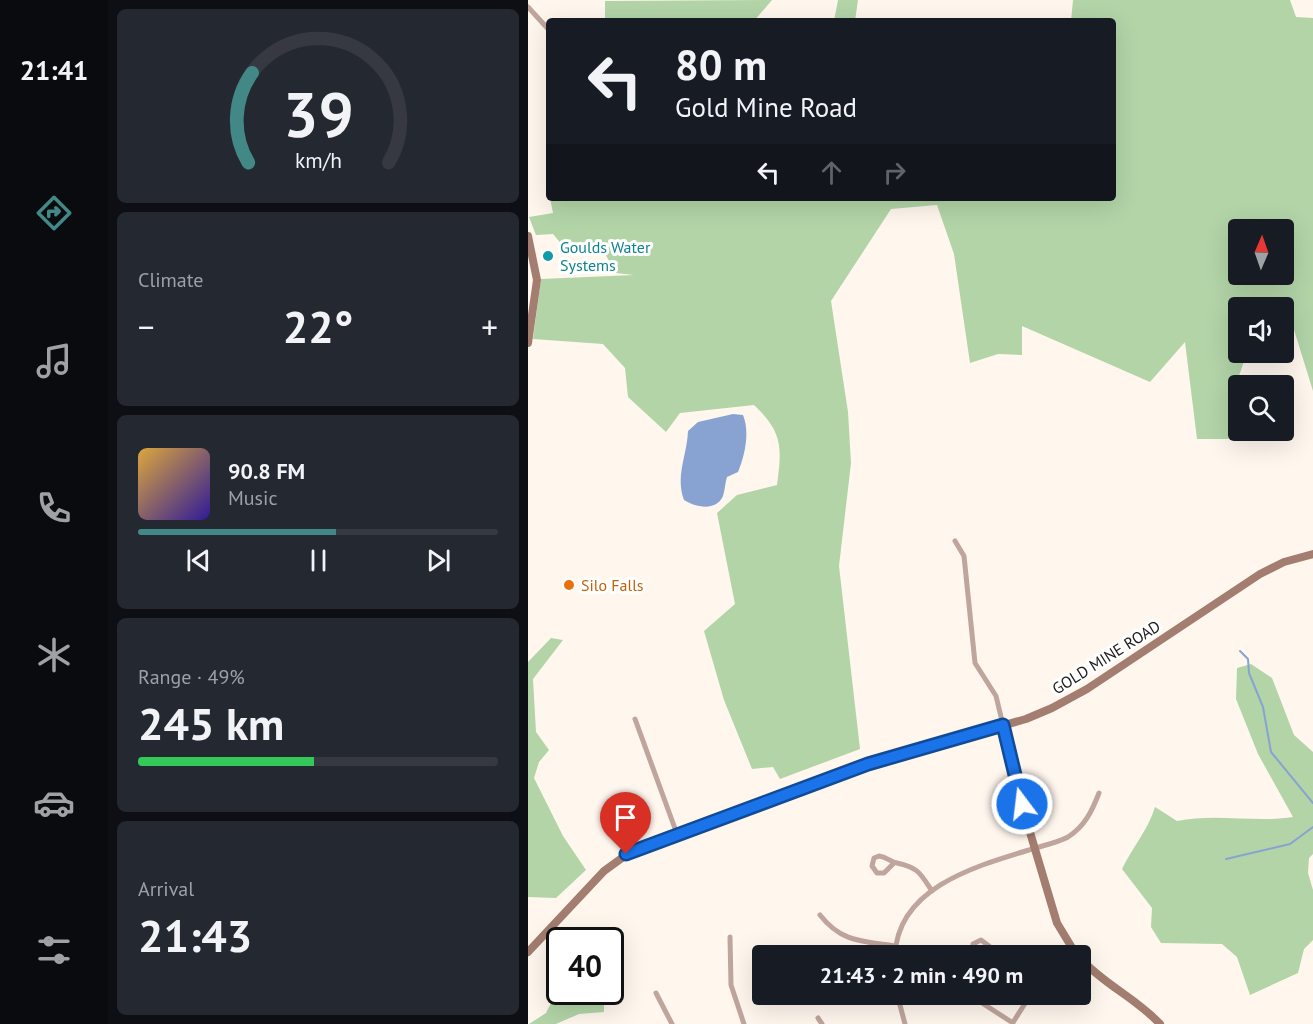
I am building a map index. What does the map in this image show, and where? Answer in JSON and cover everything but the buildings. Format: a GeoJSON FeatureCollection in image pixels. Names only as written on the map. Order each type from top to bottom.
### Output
{"type":"FeatureCollection","features":[{"type":"Feature","properties":{"kind":"street"},"geometry":{"type":"LineString","coordinates":[[528,7],[546,27]]}},
{"type":"Feature","properties":{"kind":"street"},"geometry":{"type":"LineString","coordinates":[[528,236],[537,280],[528,343]]}},
{"type":"Feature","properties":{"kind":"street"},"geometry":{"type":"LineString","coordinates":[[955,541],[964,556],[975,663],[996,696],[1015,782],[1034,848],[1057,923],[1070,945]]}},
{"type":"Feature","properties":{"kind":"street","name":"GOLD MINE ROAD"},"geometry":{"type":"LineString","coordinates":[[528,952],[612,864],[633,850],[886,757],[1040,714],[1075,697],[1260,574],[1284,562],[1313,554]]}},
{"type":"Feature","properties":{"kind":"street"},"geometry":{"type":"LineString","coordinates":[[635,718],[677,834]]}},
{"type":"Feature","properties":{"kind":"street"},"geometry":{"type":"LineString","coordinates":[[895,945],[908,915],[933,891],[970,868],[1066,838],[1083,824],[1099,793]]}},
{"type":"Feature","properties":{"kind":"street"},"geometry":{"type":"LineString","coordinates":[[894,863],[909,864],[919,871],[933,891]]}},
{"type":"Feature","properties":{"kind":"street"},"geometry":{"type":"LineString","coordinates":[[820,915],[829,926],[847,939],[888,945]]}},
{"type":"Feature","properties":{"kind":"street"},"geometry":{"type":"LineString","coordinates":[[730,937],[731,985],[744,1024]]}},
{"type":"Feature","properties":{"kind":"street"},"geometry":{"type":"LineString","coordinates":[[973,945],[981,940],[988,945]]}},
{"type":"Feature","properties":{"kind":"street"},"geometry":{"type":"LineString","coordinates":[[1091,970],[1134,1000],[1160,1024]]}},
{"type":"Feature","properties":{"kind":"street"},"geometry":{"type":"LineString","coordinates":[[656,993],[672,1024]]}},
{"type":"Feature","properties":{"kind":"street"},"geometry":{"type":"LineString","coordinates":[[900,1005],[904,1024]]}},
{"type":"Feature","properties":{"kind":"street"},"geometry":{"type":"LineString","coordinates":[[985,1005],[1012,1023],[1024,1005]]}},
{"type":"Feature","properties":{"kind":"street"},"geometry":{"type":"LineString","coordinates":[[818,1018],[822,1024]]}},
{"type":"Feature","properties":{"kind":"green space"},"geometry":{"type":"Polygon","coordinates":[[[772,0],[757,18],[605,18],[605,1],[772,0]]]}},
{"type":"Feature","properties":{"kind":"green space"},"geometry":{"type":"Polygon","coordinates":[[[838,0],[858,0],[855,18],[835,18],[838,0]]]}},
{"type":"Feature","properties":{"kind":"green space"},"geometry":{"type":"Polygon","coordinates":[[[1073,0],[1290,0],[1296,17],[1313,18],[1313,391],[1294,330],[1294,297],[1228,297],[1228,363],[1243,363],[1239,375],[1228,375],[1228,439],[1197,439],[1185,342],[1150,382],[1022,326],[1022,355],[998,354],[970,363],[954,254],[937,205],[891,209],[831,301],[848,412],[851,463],[839,566],[860,749],[780,779],[773,767],[752,769],[724,700],[704,631],[735,604],[717,513],[737,495],[777,485],[780,451],[775,432],[754,405],[680,413],[666,432],[628,397],[625,368],[603,344],[533,339],[541,279],[634,275],[616,273],[600,245],[563,246],[553,234],[536,235],[529,217],[553,213],[551,201],[1116,201],[1116,18],[1071,18],[1073,0]]]}},
{"type":"Feature","properties":{"kind":"green space"},"geometry":{"type":"Polygon","coordinates":[[[551,638],[563,640],[533,679],[536,732],[549,750],[539,762],[534,778],[563,836],[586,870],[556,898],[528,897],[528,662],[551,638]]]}},
{"type":"Feature","properties":{"kind":"green space"},"geometry":{"type":"Polygon","coordinates":[[[1251,664],[1272,678],[1294,735],[1313,752],[1313,854],[1309,858],[1308,873],[1313,890],[1313,940],[1304,949],[1298,973],[1250,995],[1237,957],[1222,944],[1161,943],[1151,927],[1152,908],[1122,869],[1155,807],[1177,821],[1206,818],[1279,819],[1293,817],[1258,754],[1236,699],[1237,668],[1251,664]]]}},
{"type":"Feature","properties":{"kind":"green space"},"geometry":{"type":"Polygon","coordinates":[[[550,1005],[604,1005],[604,1012],[579,1014],[556,1024],[529,1024],[546,1013],[550,1005]]]}},
{"type":"Feature","properties":{"kind":"water"},"geometry":{"type":"Polygon","coordinates":[[[733,414],[743,415],[746,429],[745,451],[738,472],[727,477],[723,496],[716,504],[705,507],[684,500],[681,474],[688,431],[698,422],[733,414]]]}},
{"type":"Feature","properties":{"kind":"waterway"},"geometry":{"type":"LineString","coordinates":[[1240,651],[1248,659],[1249,673],[1263,707],[1271,752],[1313,803]]}},
{"type":"Feature","properties":{"kind":"waterway"},"geometry":{"type":"LineString","coordinates":[[1226,859],[1290,844],[1313,827]]}},
{"type":"Feature","properties":{"kind":"place","name":"Goulds Water Systems"},"geometry":{"type":"Point","coordinates":[548,256]}},
{"type":"Feature","properties":{"kind":"place","name":"Silo Falls"},"geometry":{"type":"Point","coordinates":[569,585]}},
{"type":"Feature","properties":{"kind":"route"},"geometry":{"type":"LineString","coordinates":[[626,854],[685,830],[868,764],[1003,725],[1022,804]]}}]}
